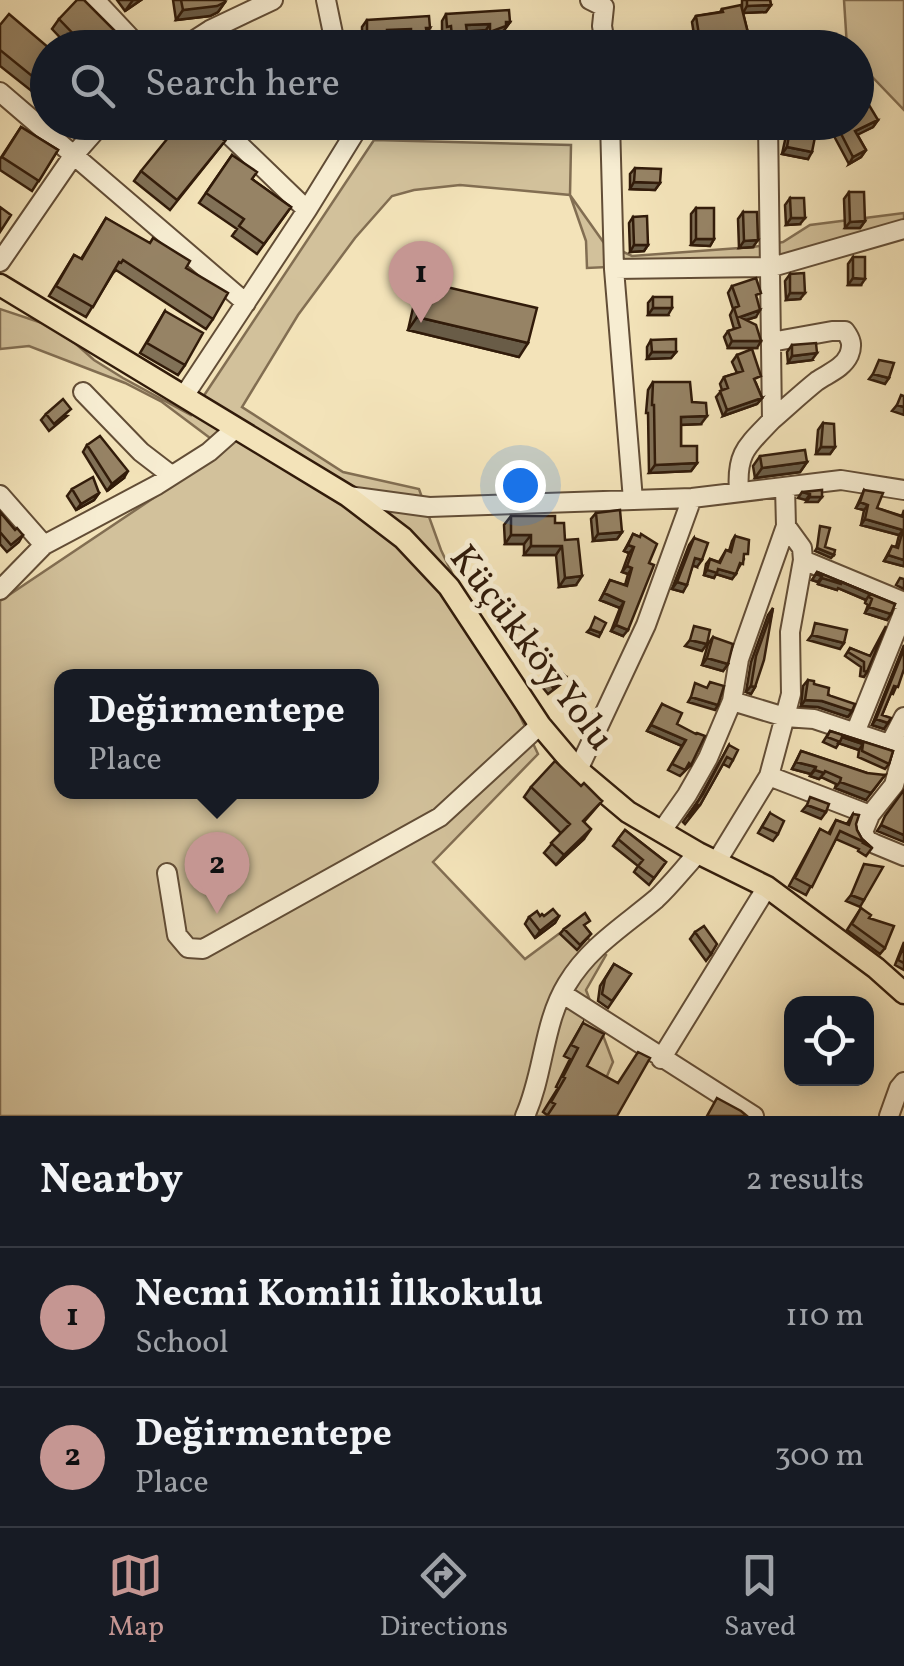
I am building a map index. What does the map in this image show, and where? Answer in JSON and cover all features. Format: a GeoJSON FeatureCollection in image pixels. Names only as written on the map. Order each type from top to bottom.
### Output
{"type":"FeatureCollection","features":[{"type":"Feature","properties":{"kind":"main road","name":"Küçükköy Yolu"},"geometry":{"type":"LineString","coordinates":[[0,285],[348,496],[403,538],[449,586],[540,724],[578,770],[628,812],[767,887],[904,993]]}},
{"type":"Feature","properties":{"kind":"street"},"geometry":{"type":"LineString","coordinates":[[95,0],[123,30]]}},
{"type":"Feature","properties":{"kind":"street"},"geometry":{"type":"LineString","coordinates":[[210,30],[273,0]]}},
{"type":"Feature","properties":{"kind":"street"},"geometry":{"type":"LineString","coordinates":[[326,0],[332,30]]}},
{"type":"Feature","properties":{"kind":"street"},"geometry":{"type":"LineString","coordinates":[[603,2],[603,30]]}},
{"type":"Feature","properties":{"kind":"street"},"geometry":{"type":"LineString","coordinates":[[0,92],[30,119]]}},
{"type":"Feature","properties":{"kind":"street"},"geometry":{"type":"LineString","coordinates":[[54,140],[246,303]]}},
{"type":"Feature","properties":{"kind":"street"},"geometry":{"type":"LineString","coordinates":[[0,262],[87,140]]}},
{"type":"Feature","properties":{"kind":"street"},"geometry":{"type":"LineString","coordinates":[[235,140],[307,210]]}},
{"type":"Feature","properties":{"kind":"street"},"geometry":{"type":"LineString","coordinates":[[184,396],[350,140]]}},
{"type":"Feature","properties":{"kind":"street"},"geometry":{"type":"LineString","coordinates":[[610,140],[614,269],[633,500]]}},
{"type":"Feature","properties":{"kind":"street"},"geometry":{"type":"LineString","coordinates":[[768,140],[772,420]]}},
{"type":"Feature","properties":{"kind":"street"},"geometry":{"type":"LineString","coordinates":[[614,269],[772,267],[904,229]]}},
{"type":"Feature","properties":{"kind":"street"},"geometry":{"type":"LineString","coordinates":[[740,491],[738,472],[744,449],[821,378],[840,367],[852,346],[845,331],[772,342]]}},
{"type":"Feature","properties":{"kind":"street"},"geometry":{"type":"LineString","coordinates":[[83,392],[141,452],[171,475]]}},
{"type":"Feature","properties":{"kind":"street"},"geometry":{"type":"LineString","coordinates":[[0,590],[44,545],[157,485],[209,452],[236,428]]}},
{"type":"Feature","properties":{"kind":"street"},"geometry":{"type":"LineString","coordinates":[[348,496],[428,508],[692,498],[833,481],[904,490]]}},
{"type":"Feature","properties":{"kind":"street"},"geometry":{"type":"LineString","coordinates":[[662,832],[708,758],[732,700],[739,659],[786,526],[785,487]]}},
{"type":"Feature","properties":{"kind":"street"},"geometry":{"type":"LineString","coordinates":[[0,495],[44,545]]}},
{"type":"Feature","properties":{"kind":"street"},"geometry":{"type":"LineString","coordinates":[[578,770],[646,625],[692,498]]}},
{"type":"Feature","properties":{"kind":"street"},"geometry":{"type":"LineString","coordinates":[[525,1116],[536,1091],[548,1030],[566,985],[597,945],[708,857],[769,776],[791,694],[790,632],[803,560],[802,548],[786,526]]}},
{"type":"Feature","properties":{"kind":"street"},"geometry":{"type":"LineString","coordinates":[[803,560],[904,602]]}},
{"type":"Feature","properties":{"kind":"street"},"geometry":{"type":"LineString","coordinates":[[0,573],[25,566]]}},
{"type":"Feature","properties":{"kind":"street"},"geometry":{"type":"LineString","coordinates":[[855,733],[904,611]]}},
{"type":"Feature","properties":{"kind":"street"},"geometry":{"type":"LineString","coordinates":[[732,700],[785,716],[814,719],[901,752]]}},
{"type":"Feature","properties":{"kind":"street"},"geometry":{"type":"LineString","coordinates":[[904,718],[894,785],[870,815],[863,832],[867,840],[904,856]]}},
{"type":"Feature","properties":{"kind":"street"},"geometry":{"type":"LineString","coordinates":[[167,873],[177,935],[188,948],[202,950],[440,817],[540,724]]}},
{"type":"Feature","properties":{"kind":"street"},"geometry":{"type":"LineString","coordinates":[[769,776],[870,815]]}},
{"type":"Feature","properties":{"kind":"street"},"geometry":{"type":"LineString","coordinates":[[661,1059],[767,887]]}},
{"type":"Feature","properties":{"kind":"street"},"geometry":{"type":"LineString","coordinates":[[563,994],[754,1116]]}},
{"type":"Feature","properties":{"kind":"street"},"geometry":{"type":"LineString","coordinates":[[888,1116],[904,1082]]}},
{"type":"Feature","properties":{"kind":"shaded area"},"geometry":{"type":"Polygon","coordinates":[[[844,0],[904,0],[904,110],[874,79],[874,30],[846,30],[844,0]]]}},
{"type":"Feature","properties":{"kind":"shaded area"},"geometry":{"type":"Polygon","coordinates":[[[374,140],[571,145],[570,195],[460,185],[392,196],[355,238],[298,315],[242,407],[343,472],[419,489],[441,550],[538,754],[433,862],[525,959],[572,924],[606,955],[586,990],[613,1062],[590,1116],[0,1116],[0,601],[161,493],[222,447],[162,402],[125,383],[29,346],[0,349],[0,309],[45,324],[123,378],[191,415],[374,140]]]}},
{"type":"Feature","properties":{"kind":"shaded area"},"geometry":{"type":"Polygon","coordinates":[[[570,195],[604,243],[632,256],[753,247],[783,242],[810,225],[904,213],[904,222],[783,259],[587,268],[586,241],[570,195]]]}},
{"type":"Feature","properties":{"kind":"building"},"geometry":{"type":"Polygon","coordinates":[[[77,0],[84,0],[114,30],[70,30],[59,19],[77,0]]]}},
{"type":"Feature","properties":{"kind":"building"},"geometry":{"type":"Polygon","coordinates":[[[181,0],[225,0],[225,2],[183,10],[181,0]]]}},
{"type":"Feature","properties":{"kind":"building"},"geometry":{"type":"Polygon","coordinates":[[[747,0],[770,0],[771,5],[747,6],[747,0]]]}},
{"type":"Feature","properties":{"kind":"building"},"geometry":{"type":"Polygon","coordinates":[[[741,5],[747,30],[698,30],[696,16],[723,12],[722,9],[741,5]]]}},
{"type":"Feature","properties":{"kind":"building"},"geometry":{"type":"Polygon","coordinates":[[[509,10],[510,22],[495,30],[490,30],[490,24],[451,30],[451,26],[447,27],[446,14],[509,10]]]}},
{"type":"Feature","properties":{"kind":"building"},"geometry":{"type":"Polygon","coordinates":[[[9,14],[30,32],[30,74],[0,50],[0,25],[9,14]]]}},
{"type":"Feature","properties":{"kind":"building"},"geometry":{"type":"Polygon","coordinates":[[[429,16],[430,28],[367,30],[367,20],[429,16]]]}},
{"type":"Feature","properties":{"kind":"building"},"geometry":{"type":"Polygon","coordinates":[[[21,127],[30,133],[30,140],[42,140],[58,150],[39,181],[2,157],[21,127]]]}},
{"type":"Feature","properties":{"kind":"building"},"geometry":{"type":"Polygon","coordinates":[[[166,140],[225,141],[177,200],[141,171],[166,140]]]}},
{"type":"Feature","properties":{"kind":"building"},"geometry":{"type":"Polygon","coordinates":[[[788,140],[814,140],[812,152],[787,147],[788,140]]]}},
{"type":"Feature","properties":{"kind":"building"},"geometry":{"type":"Polygon","coordinates":[[[844,140],[860,140],[866,150],[853,157],[844,140]]]}},
{"type":"Feature","properties":{"kind":"building"},"geometry":{"type":"Polygon","coordinates":[[[232,155],[257,172],[252,179],[291,207],[264,244],[239,226],[244,219],[206,193],[232,155]]]}},
{"type":"Feature","properties":{"kind":"building"},"geometry":{"type":"Polygon","coordinates":[[[635,168],[661,169],[660,183],[634,182],[635,168]]]}},
{"type":"Feature","properties":{"kind":"building"},"geometry":{"type":"Polygon","coordinates":[[[849,192],[864,192],[865,221],[850,222],[849,192]]]}},
{"type":"Feature","properties":{"kind":"building"},"geometry":{"type":"Polygon","coordinates":[[[790,198],[804,198],[805,218],[791,218],[790,198]]]}},
{"type":"Feature","properties":{"kind":"building"},"geometry":{"type":"Polygon","coordinates":[[[0,207],[11,215],[0,232],[0,207]]]}},
{"type":"Feature","properties":{"kind":"building"},"geometry":{"type":"Polygon","coordinates":[[[696,208],[714,208],[714,239],[696,239],[696,208]]]}},
{"type":"Feature","properties":{"kind":"building"},"geometry":{"type":"Polygon","coordinates":[[[743,212],[757,212],[758,240],[744,241],[743,212]]]}},
{"type":"Feature","properties":{"kind":"building"},"geometry":{"type":"Polygon","coordinates":[[[647,216],[648,245],[634,245],[633,217],[647,216]]]}},
{"type":"Feature","properties":{"kind":"building"},"geometry":{"type":"Polygon","coordinates":[[[106,218],[150,243],[153,238],[190,261],[186,268],[228,293],[213,319],[123,260],[93,307],[56,286],[74,255],[82,259],[106,218]]]}},
{"type":"Feature","properties":{"kind":"building"},"geometry":{"type":"Polygon","coordinates":[[[853,257],[865,257],[865,279],[853,278],[853,257]]]}},
{"type":"Feature","properties":{"kind":"building"},"geometry":{"type":"Polygon","coordinates":[[[804,273],[805,293],[790,293],[790,274],[804,273]]]}},
{"type":"Feature","properties":{"kind":"building"},"geometry":{"type":"Polygon","coordinates":[[[756,278],[761,293],[756,295],[760,310],[740,317],[756,325],[761,341],[732,341],[728,331],[740,327],[734,308],[739,306],[732,286],[756,278]]]}},
{"type":"Feature","properties":{"kind":"building"},"geometry":{"type":"Polygon","coordinates":[[[425,282],[537,308],[528,343],[417,317],[425,282]]]}},
{"type":"Feature","properties":{"kind":"building"},"geometry":{"type":"Polygon","coordinates":[[[653,297],[672,297],[672,308],[653,308],[653,297]]]}},
{"type":"Feature","properties":{"kind":"building"},"geometry":{"type":"Polygon","coordinates":[[[165,311],[203,333],[185,365],[147,343],[165,311]]]}},
{"type":"Feature","properties":{"kind":"building"},"geometry":{"type":"Polygon","coordinates":[[[676,339],[676,352],[652,352],[651,340],[676,339]]]}},
{"type":"Feature","properties":{"kind":"building"},"geometry":{"type":"Polygon","coordinates":[[[816,343],[817,353],[792,356],[792,345],[816,343]]]}},
{"type":"Feature","properties":{"kind":"building"},"geometry":{"type":"Polygon","coordinates":[[[752,349],[761,376],[754,379],[762,398],[727,410],[720,391],[728,388],[724,377],[743,371],[737,355],[752,349]]]}},
{"type":"Feature","properties":{"kind":"building"},"geometry":{"type":"Polygon","coordinates":[[[879,360],[894,363],[889,378],[873,374],[879,360]]]}},
{"type":"Feature","properties":{"kind":"building"},"geometry":{"type":"Polygon","coordinates":[[[653,382],[690,382],[692,402],[706,403],[707,416],[681,417],[681,446],[697,446],[697,463],[655,465],[653,382]]]}},
{"type":"Feature","properties":{"kind":"building"},"geometry":{"type":"Polygon","coordinates":[[[63,399],[71,409],[54,424],[46,414],[63,399]]]}},
{"type":"Feature","properties":{"kind":"building"},"geometry":{"type":"Polygon","coordinates":[[[823,423],[834,424],[835,447],[821,447],[823,423]]]}},
{"type":"Feature","properties":{"kind":"building"},"geometry":{"type":"Polygon","coordinates":[[[100,436],[128,471],[112,484],[87,445],[100,436]]]}},
{"type":"Feature","properties":{"kind":"building"},"geometry":{"type":"Polygon","coordinates":[[[805,450],[807,462],[762,468],[760,456],[805,450]]]}},
{"type":"Feature","properties":{"kind":"building"},"geometry":{"type":"Polygon","coordinates":[[[93,477],[99,493],[81,504],[72,489],[93,477]]]}},
{"type":"Feature","properties":{"kind":"building"},"geometry":{"type":"Polygon","coordinates":[[[822,490],[822,497],[802,492],[822,490]]]}},
{"type":"Feature","properties":{"kind":"building"},"geometry":{"type":"Polygon","coordinates":[[[864,490],[883,493],[877,508],[904,515],[904,560],[888,555],[892,546],[898,548],[903,530],[865,519],[868,505],[860,502],[864,490]]]}},
{"type":"Feature","properties":{"kind":"building"},"geometry":{"type":"Polygon","coordinates":[[[620,510],[622,532],[598,534],[596,513],[620,510]]]}},
{"type":"Feature","properties":{"kind":"building"},"geometry":{"type":"Polygon","coordinates":[[[0,512],[23,535],[11,545],[0,532],[0,512]]]}},
{"type":"Feature","properties":{"kind":"building"},"geometry":{"type":"Polygon","coordinates":[[[511,516],[555,516],[555,523],[564,523],[565,540],[578,539],[582,576],[565,578],[562,546],[531,546],[531,535],[511,535],[511,516]]]}},
{"type":"Feature","properties":{"kind":"building"},"geometry":{"type":"Polygon","coordinates":[[[820,526],[830,528],[825,547],[835,550],[834,555],[817,548],[820,526]]]}},
{"type":"Feature","properties":{"kind":"building"},"geometry":{"type":"Polygon","coordinates":[[[633,534],[641,534],[657,544],[649,563],[654,565],[628,630],[616,625],[624,602],[604,593],[610,580],[627,586],[632,568],[627,566],[634,547],[628,545],[633,534]]]}},
{"type":"Feature","properties":{"kind":"building"},"geometry":{"type":"Polygon","coordinates":[[[735,536],[749,540],[748,554],[744,554],[736,574],[707,570],[710,559],[720,563],[726,550],[731,552],[735,536]]]}},
{"type":"Feature","properties":{"kind":"building"},"geometry":{"type":"Polygon","coordinates":[[[694,538],[708,543],[702,560],[695,558],[687,585],[677,582],[694,538]]]}},
{"type":"Feature","properties":{"kind":"building"},"geometry":{"type":"Polygon","coordinates":[[[817,572],[842,582],[822,578],[817,572]]]}},
{"type":"Feature","properties":{"kind":"building"},"geometry":{"type":"Polygon","coordinates":[[[856,588],[895,604],[891,614],[869,607],[870,594],[856,588]]]}},
{"type":"Feature","properties":{"kind":"building"},"geometry":{"type":"Polygon","coordinates":[[[773,608],[764,660],[755,687],[751,686],[756,656],[773,608]]]}},
{"type":"Feature","properties":{"kind":"building"},"geometry":{"type":"Polygon","coordinates":[[[595,617],[606,623],[601,633],[590,629],[595,617]]]}},
{"type":"Feature","properties":{"kind":"building"},"geometry":{"type":"Polygon","coordinates":[[[815,623],[847,630],[844,643],[812,635],[815,623]]]}},
{"type":"Feature","properties":{"kind":"building"},"geometry":{"type":"Polygon","coordinates":[[[694,626],[710,630],[707,644],[690,640],[694,626]]]}},
{"type":"Feature","properties":{"kind":"building"},"geometry":{"type":"Polygon","coordinates":[[[886,626],[867,672],[864,671],[864,662],[848,652],[850,648],[870,656],[886,626]]]}},
{"type":"Feature","properties":{"kind":"building"},"geometry":{"type":"Polygon","coordinates":[[[713,637],[733,644],[728,664],[707,658],[713,637]]]}},
{"type":"Feature","properties":{"kind":"building"},"geometry":{"type":"Polygon","coordinates":[[[904,649],[904,669],[898,687],[894,686],[882,715],[891,718],[888,723],[876,719],[904,649]]]}},
{"type":"Feature","properties":{"kind":"building"},"geometry":{"type":"Polygon","coordinates":[[[556,666],[566,677],[553,688],[544,676],[556,666]]]}},
{"type":"Feature","properties":{"kind":"building"},"geometry":{"type":"Polygon","coordinates":[[[808,680],[829,688],[828,695],[855,704],[852,711],[805,700],[808,680]]]}},
{"type":"Feature","properties":{"kind":"building"},"geometry":{"type":"Polygon","coordinates":[[[710,682],[724,686],[718,705],[691,697],[695,683],[707,688],[710,682]]]}},
{"type":"Feature","properties":{"kind":"building"},"geometry":{"type":"Polygon","coordinates":[[[662,704],[682,713],[677,724],[705,736],[685,770],[672,764],[686,740],[651,725],[662,704]]]}},
{"type":"Feature","properties":{"kind":"building"},"geometry":{"type":"Polygon","coordinates":[[[830,731],[893,751],[889,764],[862,751],[863,744],[827,737],[830,731]]]}},
{"type":"Feature","properties":{"kind":"building"},"geometry":{"type":"Polygon","coordinates":[[[729,745],[738,750],[733,760],[727,757],[700,805],[688,816],[703,794],[729,745]]]}},
{"type":"Feature","properties":{"kind":"building"},"geometry":{"type":"Polygon","coordinates":[[[801,751],[867,773],[885,775],[871,793],[840,782],[841,778],[815,770],[816,767],[796,762],[801,751]]]}},
{"type":"Feature","properties":{"kind":"building"},"geometry":{"type":"Polygon","coordinates":[[[555,761],[602,801],[583,821],[591,829],[564,855],[551,843],[570,824],[531,787],[555,761]]]}},
{"type":"Feature","properties":{"kind":"building"},"geometry":{"type":"Polygon","coordinates":[[[904,790],[904,835],[881,825],[904,790]]]}},
{"type":"Feature","properties":{"kind":"building"},"geometry":{"type":"Polygon","coordinates":[[[810,797],[829,804],[826,812],[807,805],[810,797]]]}},
{"type":"Feature","properties":{"kind":"building"},"geometry":{"type":"Polygon","coordinates":[[[770,813],[784,821],[778,834],[762,827],[770,813]]]}},
{"type":"Feature","properties":{"kind":"building"},"geometry":{"type":"Polygon","coordinates":[[[853,814],[859,815],[857,830],[872,848],[840,831],[812,887],[795,878],[820,829],[830,834],[836,820],[849,825],[853,814]]]}},
{"type":"Feature","properties":{"kind":"building"},"geometry":{"type":"Polygon","coordinates":[[[625,830],[666,862],[654,878],[638,866],[643,860],[618,839],[625,830]]]}},
{"type":"Feature","properties":{"kind":"building"},"geometry":{"type":"Polygon","coordinates":[[[235,844],[241,872],[237,874],[225,847],[235,844]]]}},
{"type":"Feature","properties":{"kind":"building"},"geometry":{"type":"Polygon","coordinates":[[[864,864],[883,867],[864,900],[851,895],[864,864]]]}},
{"type":"Feature","properties":{"kind":"building"},"geometry":{"type":"Polygon","coordinates":[[[861,908],[871,915],[869,918],[894,926],[885,948],[852,924],[861,908]]]}},
{"type":"Feature","properties":{"kind":"building"},"geometry":{"type":"Polygon","coordinates":[[[553,909],[559,916],[540,931],[529,917],[537,911],[544,916],[553,909]]]}},
{"type":"Feature","properties":{"kind":"building"},"geometry":{"type":"Polygon","coordinates":[[[585,913],[590,921],[584,925],[591,934],[580,945],[564,929],[585,913]]]}},
{"type":"Feature","properties":{"kind":"building"},"geometry":{"type":"Polygon","coordinates":[[[704,926],[717,944],[711,954],[695,932],[704,926]]]}},
{"type":"Feature","properties":{"kind":"building"},"geometry":{"type":"Polygon","coordinates":[[[614,964],[631,974],[612,1001],[602,994],[614,964]]]}},
{"type":"Feature","properties":{"kind":"building"},"geometry":{"type":"Polygon","coordinates":[[[583,1023],[604,1034],[587,1066],[618,1083],[638,1052],[650,1058],[617,1116],[547,1116],[578,1048],[571,1045],[583,1023]]]}},
{"type":"Feature","properties":{"kind":"building"},"geometry":{"type":"Polygon","coordinates":[[[717,1098],[741,1111],[747,1116],[707,1116],[717,1098]]]}},
{"type":"Feature","properties":{"kind":"place","name":"Necmi Komili İlkokulu"},"geometry":{"type":"Point","coordinates":[421,323]}},
{"type":"Feature","properties":{"kind":"place","name":"Değirmentepe"},"geometry":{"type":"Point","coordinates":[217,914]}}]}
